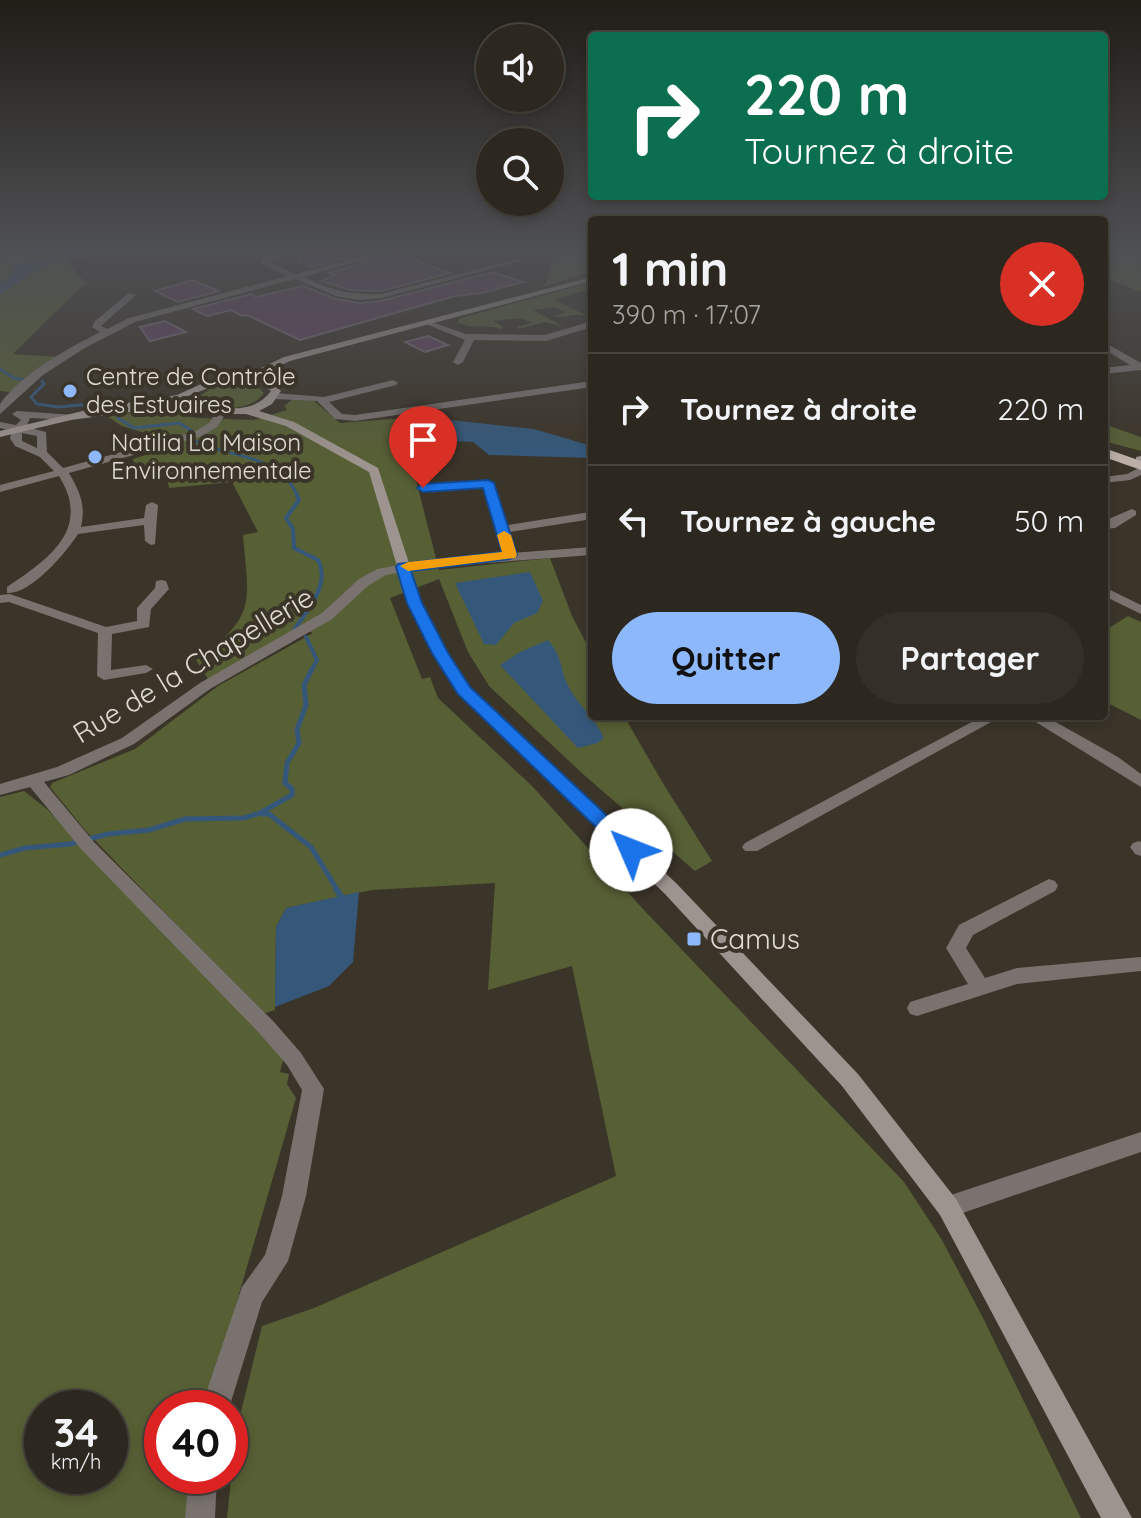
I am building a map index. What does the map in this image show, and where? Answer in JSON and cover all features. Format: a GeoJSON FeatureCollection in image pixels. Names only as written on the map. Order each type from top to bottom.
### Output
{"type":"FeatureCollection","features":[{"type":"Feature","properties":{"kind":"main road"},"geometry":{"type":"LineString","coordinates":[[1108,451],[1141,463]]}},
{"type":"Feature","properties":{"kind":"street"},"geometry":{"type":"LineString","coordinates":[[104,318],[96,327],[105,331]]}},
{"type":"Feature","properties":{"kind":"street"},"geometry":{"type":"LineString","coordinates":[[71,417],[24,416],[1,409],[27,384],[105,331],[139,318]]}},
{"type":"Feature","properties":{"kind":"street"},"geometry":{"type":"LineString","coordinates":[[247,379],[287,359],[446,318]]}},
{"type":"Feature","properties":{"kind":"street"},"geometry":{"type":"LineString","coordinates":[[434,321],[465,337],[546,338],[588,325]]}},
{"type":"Feature","properties":{"kind":"street"},"geometry":{"type":"LineString","coordinates":[[458,362],[471,337]]}},
{"type":"Feature","properties":{"kind":"street"},"geometry":{"type":"LineString","coordinates":[[1108,347],[1140,367]]}},
{"type":"Feature","properties":{"kind":"street"},"geometry":{"type":"LineString","coordinates":[[269,384],[274,374],[320,351]]}},
{"type":"Feature","properties":{"kind":"street"},"geometry":{"type":"LineString","coordinates":[[1108,371],[1140,367]]}},
{"type":"Feature","properties":{"kind":"street"},"geometry":{"type":"LineString","coordinates":[[0,434],[71,417],[191,400],[214,382],[247,379],[269,384],[276,391],[275,396]]}},
{"type":"Feature","properties":{"kind":"street"},"geometry":{"type":"LineString","coordinates":[[191,400],[222,412],[245,410],[275,396],[324,400],[393,383]]}},
{"type":"Feature","properties":{"kind":"street"},"geometry":{"type":"LineString","coordinates":[[324,400],[339,417],[355,418],[588,385]]}},
{"type":"Feature","properties":{"kind":"street"},"geometry":{"type":"LineString","coordinates":[[265,403],[290,424],[374,470],[415,603],[440,653],[464,691],[671,889],[762,982],[850,1080],[948,1207],[1117,1518]]}},
{"type":"Feature","properties":{"kind":"street"},"geometry":{"type":"LineString","coordinates":[[245,410],[290,424]]}},
{"type":"Feature","properties":{"kind":"street"},"geometry":{"type":"LineString","coordinates":[[0,489],[198,434],[213,425],[222,412]]}},
{"type":"Feature","properties":{"kind":"street"},"geometry":{"type":"LineString","coordinates":[[18,444],[15,435],[26,420],[24,416]]}},
{"type":"Feature","properties":{"kind":"street"},"geometry":{"type":"LineString","coordinates":[[42,453],[44,440],[71,417]]}},
{"type":"Feature","properties":{"kind":"street"},"geometry":{"type":"LineString","coordinates":[[0,425],[38,432],[44,440]]}},
{"type":"Feature","properties":{"kind":"street"},"geometry":{"type":"LineString","coordinates":[[0,443],[18,444],[42,453],[72,489],[79,513],[76,531],[57,556],[5,595]]}},
{"type":"Feature","properties":{"kind":"street"},"geometry":{"type":"LineString","coordinates":[[1108,480],[1130,477],[1141,463]]}},
{"type":"Feature","properties":{"kind":"street"},"geometry":{"type":"LineString","coordinates":[[1108,481],[1141,484]]}},
{"type":"Feature","properties":{"kind":"street"},"geometry":{"type":"LineString","coordinates":[[423,488],[488,483],[510,555]]}},
{"type":"Feature","properties":{"kind":"street"},"geometry":{"type":"LineString","coordinates":[[151,541],[152,505]]}},
{"type":"Feature","properties":{"kind":"street"},"geometry":{"type":"LineString","coordinates":[[1108,525],[1132,513]]}},
{"type":"Feature","properties":{"kind":"street"},"geometry":{"type":"LineString","coordinates":[[503,529],[588,518]]}},
{"type":"Feature","properties":{"kind":"street"},"geometry":{"type":"LineString","coordinates":[[76,531],[150,521]]}},
{"type":"Feature","properties":{"kind":"street","name":"Rue de la Chapellerie"},"geometry":{"type":"LineString","coordinates":[[0,790],[87,762],[128,741],[205,686],[327,616],[364,582],[382,572],[510,555],[588,551]]}},
{"type":"Feature","properties":{"kind":"street"},"geometry":{"type":"LineString","coordinates":[[5,595],[105,631],[144,624],[144,608],[162,589],[161,584]]}},
{"type":"Feature","properties":{"kind":"street"},"geometry":{"type":"LineString","coordinates":[[1108,593],[1141,610]]}},
{"type":"Feature","properties":{"kind":"street"},"geometry":{"type":"LineString","coordinates":[[105,631],[104,676],[146,669]]}},
{"type":"Feature","properties":{"kind":"street"},"geometry":{"type":"LineString","coordinates":[[751,847],[987,720]]}},
{"type":"Feature","properties":{"kind":"street"},"geometry":{"type":"LineString","coordinates":[[1041,720],[1112,761],[1141,782]]}},
{"type":"Feature","properties":{"kind":"street"},"geometry":{"type":"LineString","coordinates":[[34,781],[84,841],[267,1028],[294,1059],[313,1089],[294,1196],[276,1261],[251,1296],[221,1390]]}},
{"type":"Feature","properties":{"kind":"street"},"geometry":{"type":"LineString","coordinates":[[981,988],[956,948],[966,930],[1049,886]]}},
{"type":"Feature","properties":{"kind":"street"},"geometry":{"type":"LineString","coordinates":[[917,1008],[1017,976],[1141,964]]}},
{"type":"Feature","properties":{"kind":"street"},"geometry":{"type":"LineString","coordinates":[[948,1207],[1141,1142]]}},
{"type":"Feature","properties":{"kind":"street"},"geometry":{"type":"LineString","coordinates":[[200,1518],[202,1494]]}},
{"type":"Feature","properties":{"kind":"green space"},"geometry":{"type":"Polygon","coordinates":[[[0,318],[50,318],[13,354],[61,357],[10,392],[0,391],[0,318]]]}},
{"type":"Feature","properties":{"kind":"green space"},"geometry":{"type":"Polygon","coordinates":[[[461,318],[547,318],[564,327],[545,322],[519,329],[517,327],[532,323],[521,318],[493,321],[504,327],[500,329],[467,326],[457,322],[461,318]]]}},
{"type":"Feature","properties":{"kind":"green space"},"geometry":{"type":"Polygon","coordinates":[[[232,383],[257,386],[264,393],[251,403],[234,408],[215,407],[200,401],[200,396],[211,388],[232,383]]]}},
{"type":"Feature","properties":{"kind":"green space"},"geometry":{"type":"Polygon","coordinates":[[[293,399],[314,401],[340,423],[405,418],[426,447],[408,449],[439,570],[550,558],[572,616],[588,646],[588,720],[626,720],[712,861],[695,871],[584,775],[489,686],[468,652],[439,579],[390,598],[422,679],[430,677],[438,698],[533,787],[643,909],[904,1182],[942,1240],[1081,1518],[227,1518],[230,1494],[248,1494],[246,1390],[262,1326],[314,1308],[616,1176],[572,966],[488,990],[495,883],[372,890],[286,908],[276,927],[275,1010],[263,1014],[85,830],[50,787],[52,783],[135,749],[218,686],[313,633],[299,628],[208,679],[196,660],[230,632],[239,620],[247,594],[243,535],[258,532],[232,482],[169,488],[166,474],[136,477],[133,459],[168,448],[164,439],[122,426],[107,416],[162,409],[196,418],[254,420],[287,410],[284,406],[293,399]]]}},
{"type":"Feature","properties":{"kind":"green space"},"geometry":{"type":"Polygon","coordinates":[[[1108,425],[1141,437],[1141,451],[1108,442],[1108,425]]]}},
{"type":"Feature","properties":{"kind":"green space"},"geometry":{"type":"Polygon","coordinates":[[[1128,616],[1141,622],[1141,720],[1108,703],[1108,628],[1128,616]]]}},
{"type":"Feature","properties":{"kind":"green space"},"geometry":{"type":"Polygon","coordinates":[[[24,791],[47,809],[284,1056],[280,1072],[289,1074],[287,1084],[296,1098],[211,1390],[144,1390],[144,1494],[191,1494],[189,1518],[0,1518],[0,797],[24,791]]]}},
{"type":"Feature","properties":{"kind":"water"},"geometry":{"type":"Polygon","coordinates":[[[432,418],[534,429],[588,445],[588,458],[489,455],[473,442],[436,440],[420,423],[432,418]]]}},
{"type":"Feature","properties":{"kind":"water"},"geometry":{"type":"Polygon","coordinates":[[[530,572],[543,601],[537,613],[514,623],[496,645],[484,644],[455,583],[530,572]]]}},
{"type":"Feature","properties":{"kind":"water"},"geometry":{"type":"Polygon","coordinates":[[[548,640],[559,658],[568,686],[588,713],[588,720],[593,720],[604,738],[578,748],[500,665],[548,640]]]}},
{"type":"Feature","properties":{"kind":"water"},"geometry":{"type":"Polygon","coordinates":[[[359,892],[353,962],[329,986],[275,1007],[276,927],[286,908],[359,892]]]}},
{"type":"Feature","properties":{"kind":"building"},"geometry":{"type":"Polygon","coordinates":[[[253,318],[378,318],[300,340],[253,318]]]}},
{"type":"Feature","properties":{"kind":"building"},"geometry":{"type":"Polygon","coordinates":[[[165,321],[186,332],[150,341],[140,327],[165,321]]]}},
{"type":"Feature","properties":{"kind":"building"},"geometry":{"type":"Polygon","coordinates":[[[428,336],[448,345],[425,352],[405,342],[428,336]]]}},
{"type":"Feature","properties":{"kind":"waterway"},"geometry":{"type":"LineString","coordinates":[[0,369],[14,378],[25,380]]}},
{"type":"Feature","properties":{"kind":"waterway"},"geometry":{"type":"LineString","coordinates":[[42,381],[44,384],[31,397],[37,404],[58,407],[102,403]]}},
{"type":"Feature","properties":{"kind":"waterway"},"geometry":{"type":"LineString","coordinates":[[118,418],[134,428],[179,423],[192,431]]}},
{"type":"Feature","properties":{"kind":"waterway"},"geometry":{"type":"LineString","coordinates":[[196,441],[267,465],[290,483],[297,496]]}},
{"type":"Feature","properties":{"kind":"waterway"},"geometry":{"type":"LineString","coordinates":[[294,630],[316,597],[322,578],[318,560],[294,548],[293,529],[286,518],[299,500],[297,496]]}},
{"type":"Feature","properties":{"kind":"waterway"},"geometry":{"type":"LineString","coordinates":[[306,637],[317,660],[311,671]]}},
{"type":"Feature","properties":{"kind":"waterway"},"geometry":{"type":"LineString","coordinates":[[0,855],[25,848],[70,844],[108,834],[149,830],[185,819],[244,818],[260,813],[292,795],[292,789],[285,783],[287,763],[299,743],[297,730],[306,705],[304,685],[311,671]]}},
{"type":"Feature","properties":{"kind":"waterway"},"geometry":{"type":"LineString","coordinates":[[262,814],[269,814],[311,847],[338,891]]}},
{"type":"Feature","properties":{"kind":"waterway"},"geometry":{"type":"LineString","coordinates":[[336,889],[341,896]]}},
{"type":"Feature","properties":{"kind":"slow traffic"},"geometry":{"type":"LineString","coordinates":[[408,566],[510,555],[504,535]]}},
{"type":"Feature","properties":{"kind":"place","name":"Centre de Contrôle des Estuaires"},"geometry":{"type":"Point","coordinates":[70,391]}},
{"type":"Feature","properties":{"kind":"place","name":"Natilia La Maison Environnementale"},"geometry":{"type":"Point","coordinates":[95,457]}},
{"type":"Feature","properties":{"kind":"place","name":"Camus"},"geometry":{"type":"Point","coordinates":[694,939]}},
{"type":"Feature","properties":{"kind":"route"},"geometry":{"type":"LineString","coordinates":[[423,488],[488,483],[510,555],[403,567],[415,603],[452,674],[464,691],[631,850]]}}]}
